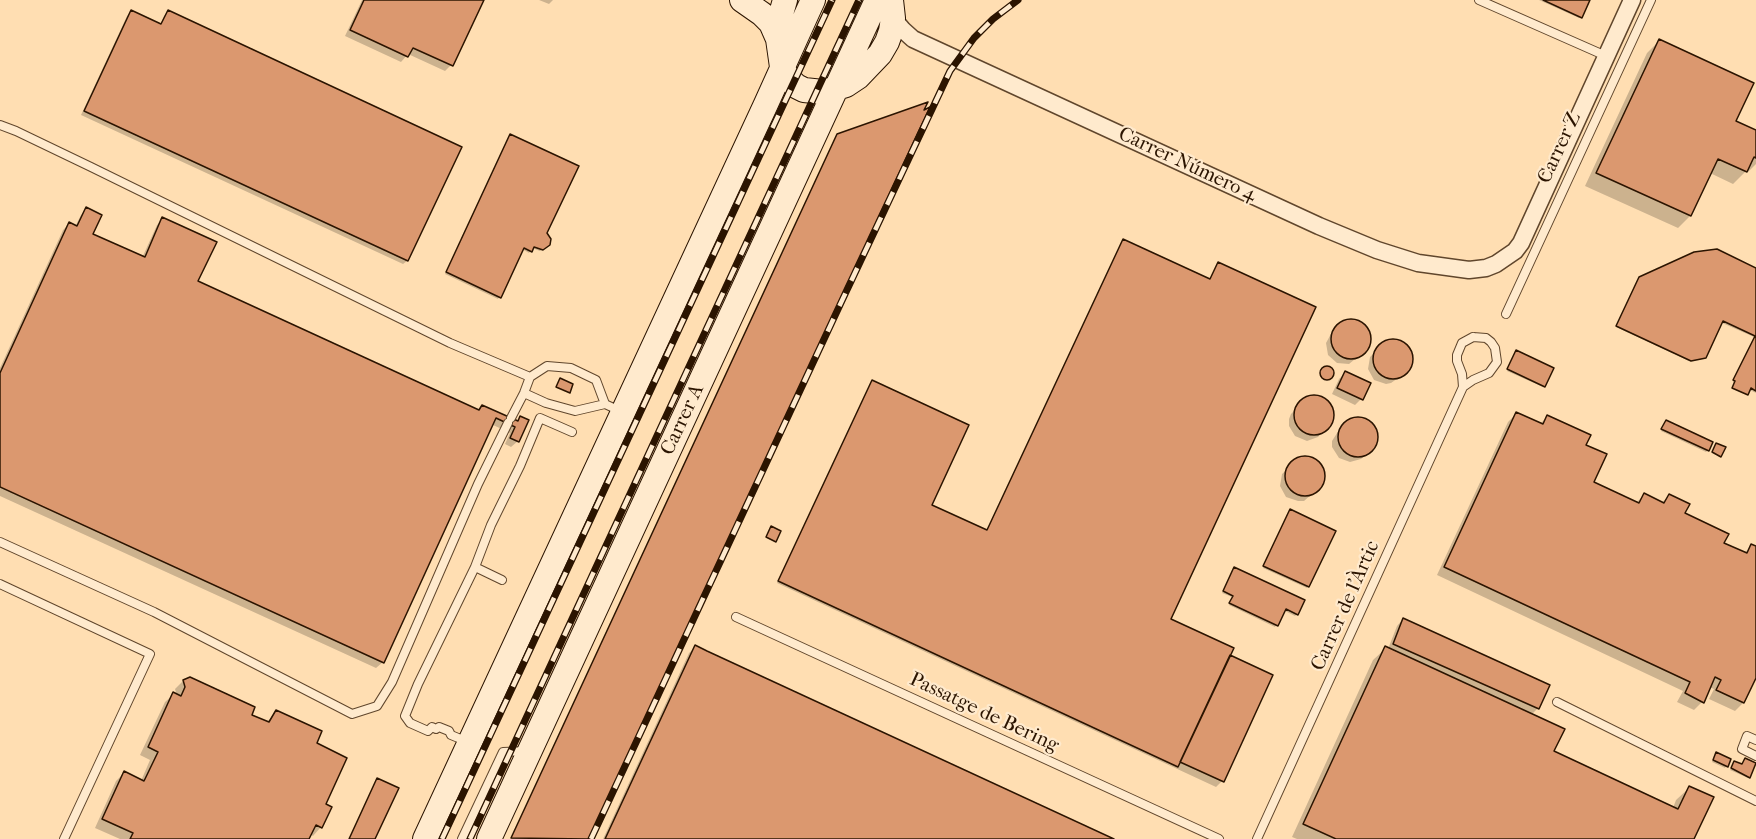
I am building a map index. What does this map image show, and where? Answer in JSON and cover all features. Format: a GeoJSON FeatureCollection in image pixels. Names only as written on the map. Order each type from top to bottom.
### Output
{"type":"FeatureCollection","features":[{"type":"Feature","properties":{"kind":"main road"},"geometry":{"type":"LineString","coordinates":[[742,0],[771,23],[778,39]]}},
{"type":"Feature","properties":{"kind":"main road"},"geometry":{"type":"LineString","coordinates":[[785,0],[779,21],[778,39],[782,67],[796,86],[804,90],[823,92],[837,89],[858,77],[880,54],[887,42],[892,9]]}},
{"type":"Feature","properties":{"kind":"main road"},"geometry":{"type":"LineString","coordinates":[[425,839],[460,739],[614,408],[813,0]]}},
{"type":"Feature","properties":{"kind":"main road","name":"Carrer A"},"geometry":{"type":"LineString","coordinates":[[489,839],[877,0]]}},
{"type":"Feature","properties":{"kind":"street","name":"Carrer Z"},"geometry":{"type":"LineString","coordinates":[[1496,264],[1515,251],[1521,243],[1632,0]]}},
{"type":"Feature","properties":{"kind":"street","name":"Carrer Número 4"},"geometry":{"type":"LineString","coordinates":[[892,9],[903,30],[913,39],[1319,226],[1367,246],[1418,263],[1469,270],[1496,264]]}},
{"type":"Feature","properties":{"kind":"lane"},"geometry":{"type":"LineString","coordinates":[[1479,0],[1606,56]]}},
{"type":"Feature","properties":{"kind":"lane","name":"Carrer Z"},"geometry":{"type":"LineString","coordinates":[[1506,314],[1651,0]]}},
{"type":"Feature","properties":{"kind":"lane"},"geometry":{"type":"LineString","coordinates":[[0,125],[91,167],[450,343],[530,376]]}},
{"type":"Feature","properties":{"kind":"lane"},"geometry":{"type":"LineString","coordinates":[[1486,338],[1495,348],[1497,355],[1494,368],[1463,387],[1462,374],[1457,361],[1458,348],[1467,339],[1486,338]]}},
{"type":"Feature","properties":{"kind":"lane"},"geometry":{"type":"LineString","coordinates":[[0,542],[154,612],[352,714],[377,706],[392,682],[478,484],[524,393],[530,376],[547,366],[572,368],[596,380],[614,408],[575,411],[546,403],[524,393]]}},
{"type":"Feature","properties":{"kind":"lane","name":"Carrer de l'Àrtic"},"geometry":{"type":"LineString","coordinates":[[1257,839],[1463,387]]}},
{"type":"Feature","properties":{"kind":"lane"},"geometry":{"type":"LineString","coordinates":[[460,739],[446,737],[434,728],[428,731],[410,723],[405,716],[418,684],[475,567],[491,525],[520,466],[546,403]]}},
{"type":"Feature","properties":{"kind":"lane"},"geometry":{"type":"LineString","coordinates":[[540,418],[572,432]]}},
{"type":"Feature","properties":{"kind":"lane"},"geometry":{"type":"LineString","coordinates":[[475,567],[501,580]]}},
{"type":"Feature","properties":{"kind":"lane"},"geometry":{"type":"LineString","coordinates":[[0,584],[150,654],[64,839]]}},
{"type":"Feature","properties":{"kind":"lane","name":"Passatge de Bering"},"geometry":{"type":"LineString","coordinates":[[735,617],[1219,839]]}},
{"type":"Feature","properties":{"kind":"lane"},"geometry":{"type":"LineString","coordinates":[[1557,702],[1756,801]]}},
{"type":"Feature","properties":{"kind":"lane"},"geometry":{"type":"LineString","coordinates":[[1756,740],[1747,736],[1742,749],[1756,756]]}},
{"type":"Feature","properties":{"kind":"lane"},"geometry":{"type":"LineString","coordinates":[[462,839],[503,752],[530,751]]}},
{"type":"Feature","properties":{"kind":"building"},"geometry":{"type":"Polygon","coordinates":[[[364,0],[484,0],[453,66],[413,48],[408,57],[350,30],[364,0]]]}},
{"type":"Feature","properties":{"kind":"building"},"geometry":{"type":"Polygon","coordinates":[[[1543,0],[1590,0],[1582,18],[1543,0]]]}},
{"type":"Feature","properties":{"kind":"building"},"geometry":{"type":"Polygon","coordinates":[[[131,10],[161,24],[168,10],[462,147],[408,261],[84,111],[131,10]]]}},
{"type":"Feature","properties":{"kind":"building"},"geometry":{"type":"Polygon","coordinates":[[[1659,39],[1754,83],[1736,121],[1756,130],[1756,158],[1754,157],[1747,172],[1718,159],[1691,216],[1596,173],[1659,39]]]}},
{"type":"Feature","properties":{"kind":"building"},"geometry":{"type":"Polygon","coordinates":[[[928,102],[924,110],[930,107],[589,839],[511,838],[837,134],[928,102]]]}},
{"type":"Feature","properties":{"kind":"building"},"geometry":{"type":"Polygon","coordinates":[[[510,134],[579,166],[547,233],[551,239],[550,245],[543,250],[534,247],[532,252],[524,248],[501,298],[446,272],[510,134]]]}},
{"type":"Feature","properties":{"kind":"building"},"geometry":{"type":"Polygon","coordinates":[[[86,207],[102,215],[93,234],[145,257],[162,217],[217,242],[198,281],[479,410],[482,405],[518,421],[520,416],[529,420],[519,442],[510,438],[515,427],[496,418],[384,663],[0,487],[0,373],[69,222],[77,226],[86,207]]]}},
{"type":"Feature","properties":{"kind":"building"},"geometry":{"type":"Polygon","coordinates":[[[1123,239],[1210,279],[1218,262],[1316,307],[1171,619],[1234,648],[1178,767],[778,581],[872,380],[969,425],[932,505],[987,530],[1123,239]]]}},
{"type":"Feature","properties":{"kind":"building"},"geometry":{"type":"Polygon","coordinates":[[[1717,249],[1756,268],[1756,391],[1751,388],[1748,395],[1732,388],[1735,381],[1733,380],[1755,336],[1723,321],[1706,358],[1691,361],[1616,326],[1639,277],[1694,252],[1717,249]]]}},
{"type":"Feature","properties":{"kind":"building"},"geometry":{"type":"Polygon","coordinates":[[[1351,319],[1365,325],[1371,339],[1365,353],[1351,359],[1337,353],[1331,339],[1337,325],[1351,319]]]}},
{"type":"Feature","properties":{"kind":"building"},"geometry":{"type":"Polygon","coordinates":[[[1393,339],[1407,345],[1413,359],[1407,373],[1393,379],[1379,373],[1373,359],[1379,345],[1393,339]]]}},
{"type":"Feature","properties":{"kind":"building"},"geometry":{"type":"Polygon","coordinates":[[[1516,350],[1554,368],[1545,387],[1507,369],[1516,350]]]}},
{"type":"Feature","properties":{"kind":"building"},"geometry":{"type":"Polygon","coordinates":[[[1327,366],[1332,368],[1334,373],[1332,378],[1327,380],[1322,378],[1320,373],[1322,368],[1327,366]]]}},
{"type":"Feature","properties":{"kind":"building"},"geometry":{"type":"Polygon","coordinates":[[[1345,371],[1371,383],[1363,400],[1337,388],[1345,371]]]}},
{"type":"Feature","properties":{"kind":"building"},"geometry":{"type":"Polygon","coordinates":[[[560,378],[573,384],[570,393],[556,387],[560,378]]]}},
{"type":"Feature","properties":{"kind":"building"},"geometry":{"type":"Polygon","coordinates":[[[1314,395],[1328,401],[1334,415],[1328,429],[1314,435],[1300,429],[1294,415],[1300,401],[1314,395]]]}},
{"type":"Feature","properties":{"kind":"building"},"geometry":{"type":"Polygon","coordinates":[[[1516,412],[1543,424],[1547,415],[1591,435],[1586,445],[1607,454],[1594,482],[1639,503],[1644,493],[1664,503],[1669,494],[1690,504],[1685,513],[1729,534],[1724,543],[1747,553],[1751,544],[1756,546],[1756,678],[1744,703],[1716,690],[1721,680],[1715,677],[1704,703],[1685,693],[1690,682],[1444,567],[1516,412]]]}},
{"type":"Feature","properties":{"kind":"building"},"geometry":{"type":"Polygon","coordinates":[[[1358,417],[1372,423],[1378,437],[1372,451],[1358,457],[1344,451],[1338,437],[1344,423],[1358,417]]]}},
{"type":"Feature","properties":{"kind":"building"},"geometry":{"type":"Polygon","coordinates":[[[1666,420],[1713,442],[1709,451],[1661,429],[1666,420]]]}},
{"type":"Feature","properties":{"kind":"building"},"geometry":{"type":"Polygon","coordinates":[[[1716,443],[1726,447],[1721,457],[1712,452],[1716,443]]]}},
{"type":"Feature","properties":{"kind":"building"},"geometry":{"type":"Polygon","coordinates":[[[1305,456],[1319,462],[1325,476],[1319,490],[1305,496],[1291,490],[1285,476],[1291,462],[1305,456]]]}},
{"type":"Feature","properties":{"kind":"building"},"geometry":{"type":"Polygon","coordinates":[[[1290,509],[1336,531],[1309,587],[1263,566],[1290,509]]]}},
{"type":"Feature","properties":{"kind":"building"},"geometry":{"type":"Polygon","coordinates":[[[771,526],[781,531],[776,542],[766,537],[771,526]]]}},
{"type":"Feature","properties":{"kind":"building"},"geometry":{"type":"Polygon","coordinates":[[[1234,567],[1305,600],[1298,615],[1286,609],[1278,626],[1229,603],[1233,596],[1223,591],[1234,567]]]}},
{"type":"Feature","properties":{"kind":"building"},"geometry":{"type":"Polygon","coordinates":[[[1403,618],[1550,685],[1539,709],[1393,644],[1403,618]]]}},
{"type":"Feature","properties":{"kind":"building"},"geometry":{"type":"Polygon","coordinates":[[[695,645],[707,651],[1114,839],[605,839],[695,645]]]}},
{"type":"Feature","properties":{"kind":"building"},"geometry":{"type":"Polygon","coordinates":[[[1385,646],[1565,729],[1554,751],[1678,809],[1689,786],[1714,797],[1694,839],[1336,839],[1303,824],[1385,646]]]}},
{"type":"Feature","properties":{"kind":"building"},"geometry":{"type":"Polygon","coordinates":[[[1230,655],[1273,675],[1224,782],[1180,762],[1230,655]]]}},
{"type":"Feature","properties":{"kind":"building"},"geometry":{"type":"Polygon","coordinates":[[[190,677],[255,707],[252,715],[269,722],[276,710],[322,731],[317,743],[347,758],[326,804],[332,807],[322,828],[316,825],[309,839],[130,839],[133,833],[102,819],[124,771],[144,781],[158,752],[148,747],[173,692],[181,696],[185,687],[183,680],[190,677]]]}},
{"type":"Feature","properties":{"kind":"building"},"geometry":{"type":"Polygon","coordinates":[[[1716,752],[1731,759],[1728,767],[1713,760],[1716,752]]]}},
{"type":"Feature","properties":{"kind":"building"},"geometry":{"type":"Polygon","coordinates":[[[1745,758],[1756,763],[1750,778],[1731,768],[1734,761],[1742,764],[1745,758]]]}},
{"type":"Feature","properties":{"kind":"building"},"geometry":{"type":"Polygon","coordinates":[[[377,778],[399,788],[375,839],[349,839],[377,778]]]}},
{"type":"Feature","properties":{"kind":"railway"},"geometry":{"type":"LineString","coordinates":[[442,839],[832,0]]}},
{"type":"Feature","properties":{"kind":"railway"},"geometry":{"type":"LineString","coordinates":[[470,839],[859,0]]}},
{"type":"Feature","properties":{"kind":"railway"},"geometry":{"type":"LineString","coordinates":[[591,839],[950,71],[974,38],[993,19],[1018,0]]}}]}
